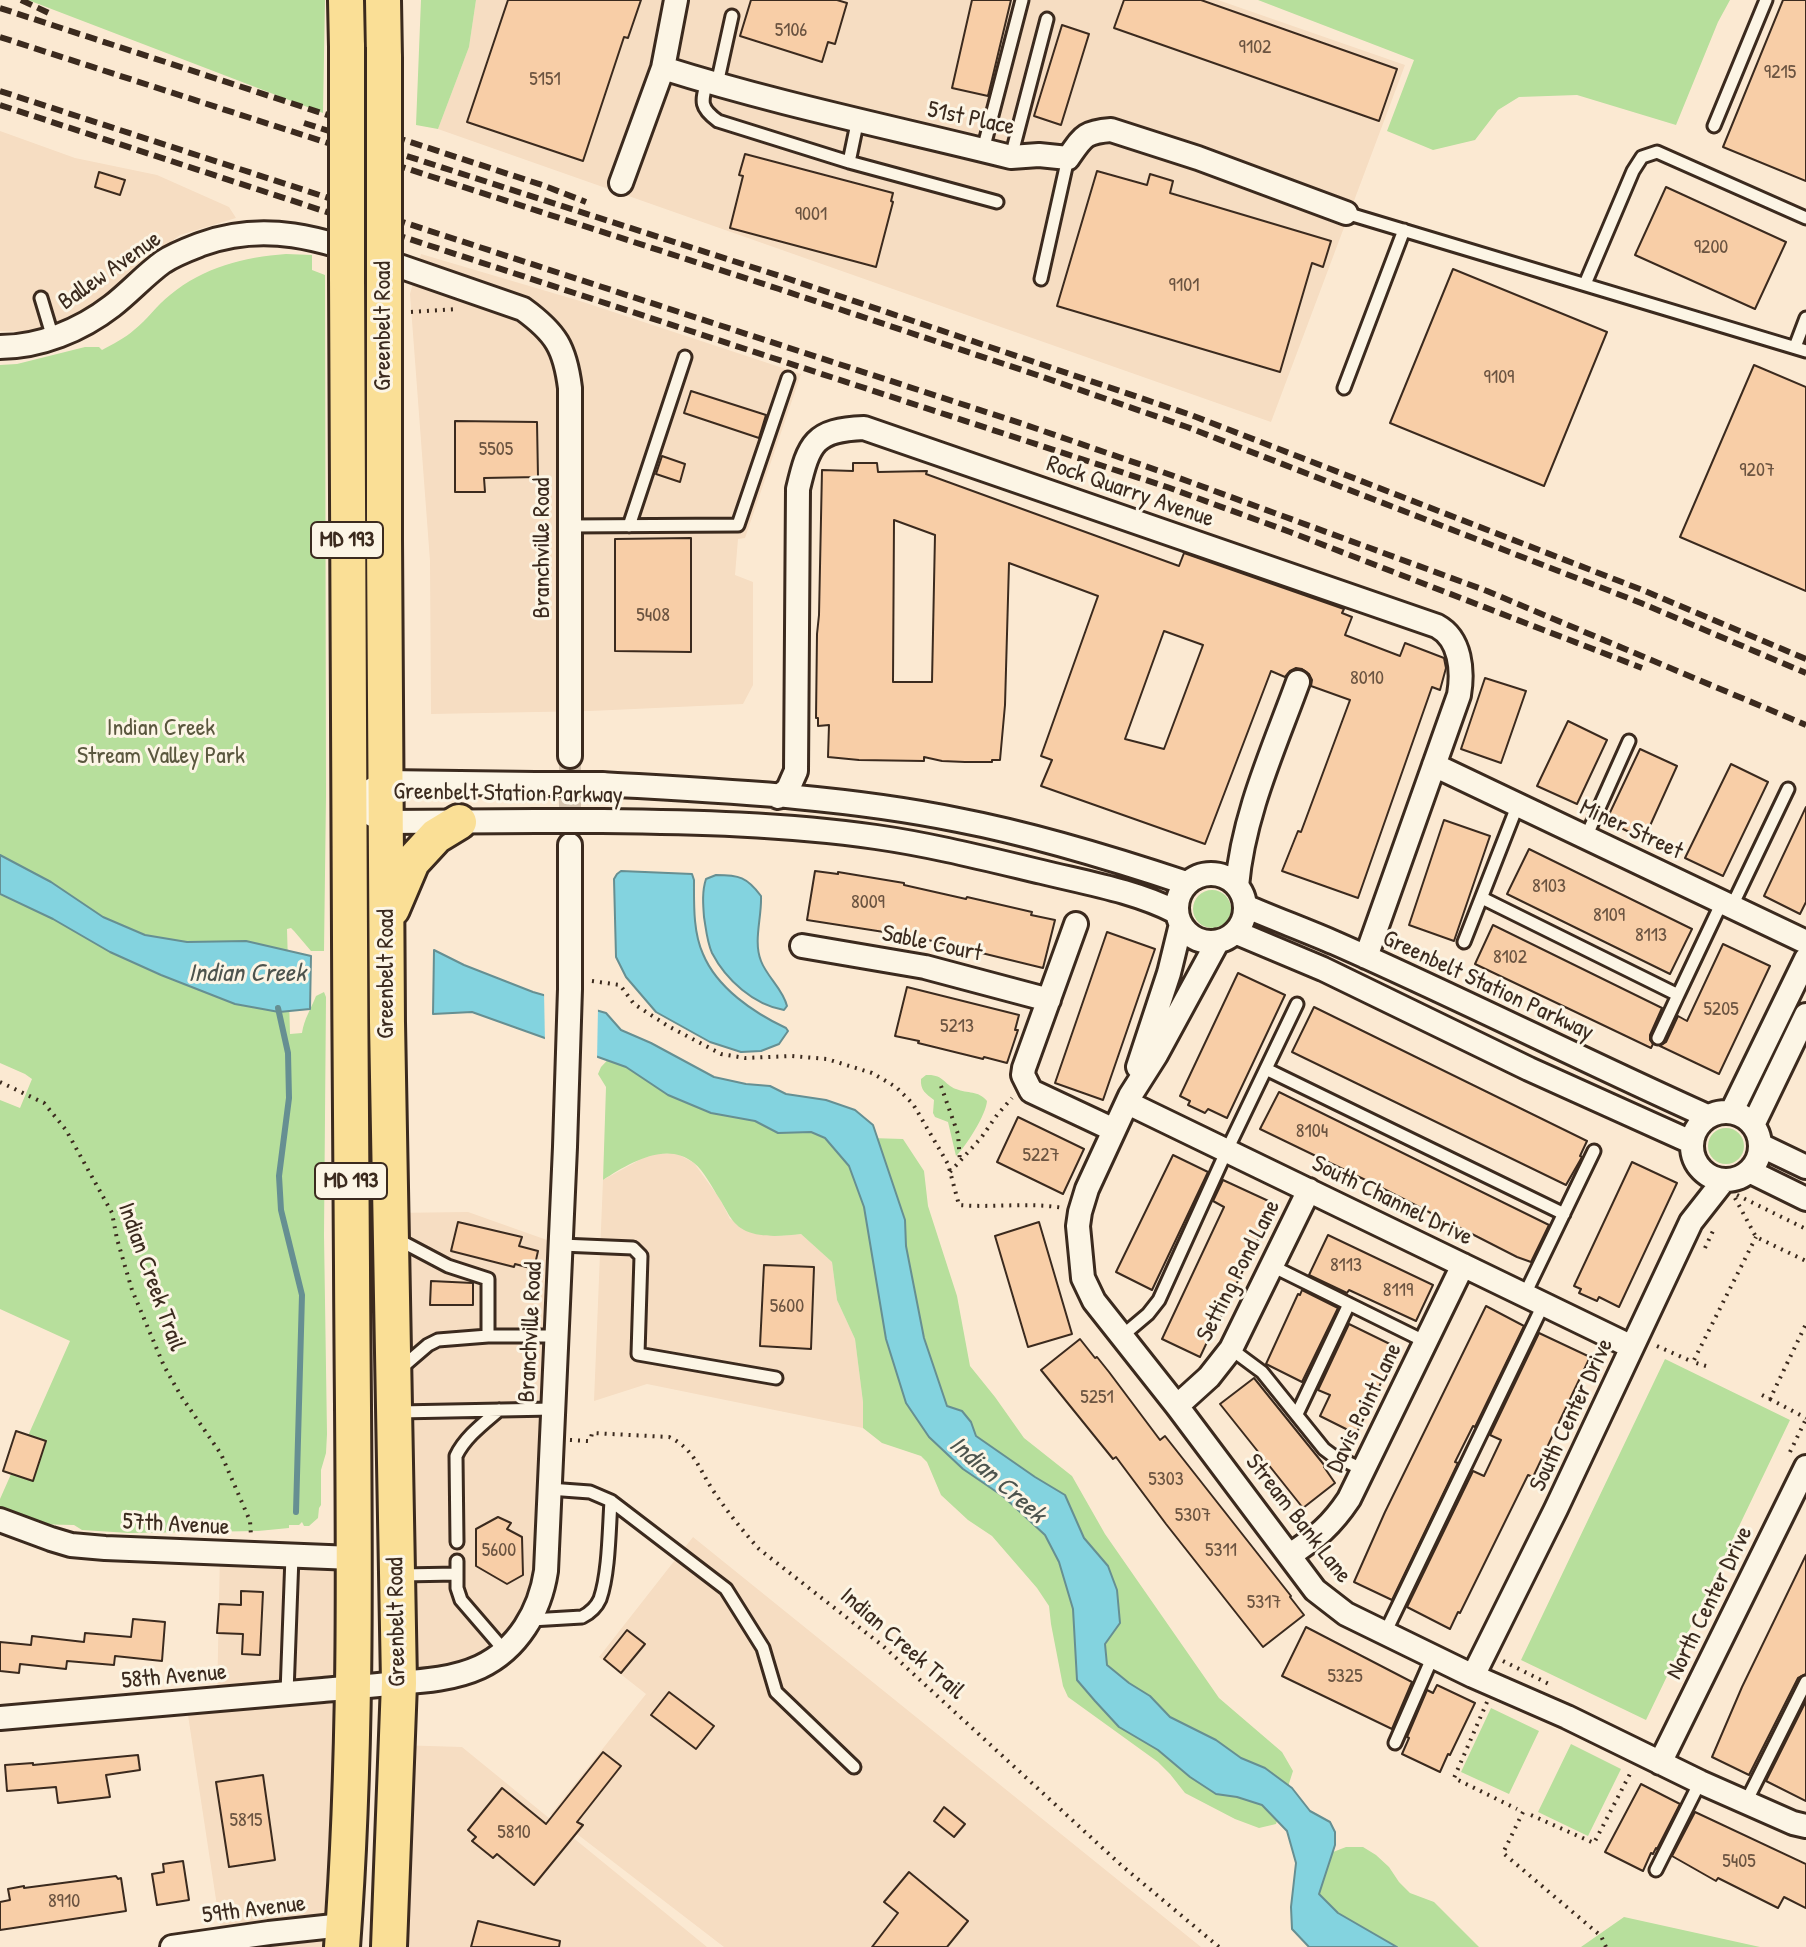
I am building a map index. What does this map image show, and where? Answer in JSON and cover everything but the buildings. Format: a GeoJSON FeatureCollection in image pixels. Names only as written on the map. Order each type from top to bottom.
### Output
{"type":"FeatureCollection","features":[{"type":"Feature","properties":{"kind":"main road","name":"Greenbelt Road"},"geometry":{"type":"LineString","coordinates":[[342,1936],[348,1826],[353,1558],[346,0]]}},
{"type":"Feature","properties":{"kind":"main road","name":"Greenbelt Road"},"geometry":{"type":"LineString","coordinates":[[383,0],[385,782],[399,1683],[389,1947]]}},
{"type":"Feature","properties":{"kind":"main road"},"geometry":{"type":"LineString","coordinates":[[387,921],[412,862],[436,836],[459,822]]}},
{"type":"Feature","properties":{"kind":"street"},"geometry":{"type":"LineString","coordinates":[[621,183],[663,68],[676,0]]}},
{"type":"Feature","properties":{"kind":"street","name":"51st Place"},"geometry":{"type":"LineString","coordinates":[[663,68],[1011,157],[1039,155],[1068,158]]}},
{"type":"Feature","properties":{"kind":"street"},"geometry":{"type":"LineString","coordinates":[[1068,158],[1084,136],[1111,130],[1198,158],[1346,213]]}},
{"type":"Feature","properties":{"kind":"street","name":"Ballew Avenue"},"geometry":{"type":"LineString","coordinates":[[0,347],[30,344],[72,330],[112,306],[171,257],[212,240],[256,232],[290,234],[325,241],[523,309],[559,342]]}},
{"type":"Feature","properties":{"kind":"street","name":"Branchville Road"},"geometry":{"type":"LineString","coordinates":[[559,342],[570,388],[570,756]]}},
{"type":"Feature","properties":{"kind":"street","name":"Rock Quarry Avenue"},"geometry":{"type":"LineString","coordinates":[[778,797],[788,789],[796,771],[798,489],[804,461],[812,445],[825,435],[843,429],[864,428],[1446,630],[1455,644],[1462,677],[1459,695],[1366,957]]}},
{"type":"Feature","properties":{"kind":"street"},"geometry":{"type":"LineString","coordinates":[[1226,936],[1243,920],[1239,858],[1245,828],[1298,682]]}},
{"type":"Feature","properties":{"kind":"street","name":"Miner Street"},"geometry":{"type":"LineString","coordinates":[[1434,765],[1806,942]]}},
{"type":"Feature","properties":{"kind":"street","name":"Greenbelt Station Parkway"},"geometry":{"type":"LineString","coordinates":[[349,803],[385,782],[602,784],[778,797],[957,819],[1089,851],[1186,883]]}},
{"type":"Feature","properties":{"kind":"street","name":"Greenbelt Station Parkway"},"geometry":{"type":"LineString","coordinates":[[349,803],[386,822],[730,824],[878,837],[954,851],[1134,895],[1178,918]]}},
{"type":"Feature","properties":{"kind":"street"},"geometry":{"type":"LineString","coordinates":[[1212,873],[1245,828]]}},
{"type":"Feature","properties":{"kind":"street","name":"Branchville Road"},"geometry":{"type":"LineString","coordinates":[[352,1688],[444,1677],[469,1671],[493,1659],[521,1634],[530,1621],[543,1588],[568,1063],[570,845]]}},
{"type":"Feature","properties":{"kind":"street"},"geometry":{"type":"LineString","coordinates":[[1241,896],[1226,877],[1212,873],[1198,875],[1186,883],[1178,897],[1178,918],[1189,934],[1199,940],[1226,936],[1323,969],[1529,1069],[1691,1142]]}},
{"type":"Feature","properties":{"kind":"street","name":"Greenbelt Station Parkway"},"geometry":{"type":"LineString","coordinates":[[1241,896],[1707,1116]]}},
{"type":"Feature","properties":{"kind":"street","name":"Stream Bank Lane"},"geometry":{"type":"LineString","coordinates":[[1129,1099],[1169,973],[1178,918]]}},
{"type":"Feature","properties":{"kind":"street"},"geometry":{"type":"LineString","coordinates":[[1076,924],[1023,1075],[1031,1091],[1114,1130]]}},
{"type":"Feature","properties":{"kind":"street","name":"Stream Bank Lane"},"geometry":{"type":"LineString","coordinates":[[1226,936],[1129,1099],[1087,1189],[1080,1212],[1079,1251],[1083,1278],[1094,1301],[1315,1590],[1329,1603],[1473,1676],[1567,1717],[1700,1782],[1806,1826]]}},
{"type":"Feature","properties":{"kind":"street","name":"Sable Court"},"geometry":{"type":"LineString","coordinates":[[802,946],[925,967],[1049,1000]]}},
{"type":"Feature","properties":{"kind":"street"},"geometry":{"type":"LineString","coordinates":[[1732,1111],[1806,959]]}},
{"type":"Feature","properties":{"kind":"street"},"geometry":{"type":"LineString","coordinates":[[1806,1015],[1757,1135],[1758,1159],[1749,1171],[1728,1191],[1702,1171],[1692,1153],[1691,1142],[1696,1127],[1707,1116],[1718,1111],[1732,1111],[1749,1120],[1757,1135],[1806,1167]]}},
{"type":"Feature","properties":{"kind":"street","name":"South Channel Drive"},"geometry":{"type":"LineString","coordinates":[[1129,1099],[1227,1150],[1632,1347]]}},
{"type":"Feature","properties":{"kind":"street"},"geometry":{"type":"LineString","coordinates":[[1749,1171],[1806,1199]]}},
{"type":"Feature","properties":{"kind":"street","name":"Setting Pond Lane"},"geometry":{"type":"LineString","coordinates":[[1177,1406],[1209,1377],[1231,1349],[1309,1190]]}},
{"type":"Feature","properties":{"kind":"street","name":"South Center Drive"},"geometry":{"type":"LineString","coordinates":[[1473,1676],[1556,1509],[1691,1222],[1728,1191]]}},
{"type":"Feature","properties":{"kind":"street","name":"Davis Point Lane"},"geometry":{"type":"LineString","coordinates":[[1290,1555],[1335,1521],[1349,1499],[1463,1265]]}},
{"type":"Feature","properties":{"kind":"street","name":"North Center Drive"},"geometry":{"type":"LineString","coordinates":[[1650,1758],[1796,1465]]}},
{"type":"Feature","properties":{"kind":"street","name":"57th Avenue"},"geometry":{"type":"LineString","coordinates":[[0,1520],[71,1545],[353,1558]]}},
{"type":"Feature","properties":{"kind":"street","name":"58th Avenue"},"geometry":{"type":"LineString","coordinates":[[0,1718],[352,1688]]}},
{"type":"Feature","properties":{"kind":"street","name":"59th Avenue"},"geometry":{"type":"LineString","coordinates":[[172,1947],[269,1933],[342,1936]]}},
{"type":"Feature","properties":{"kind":"lane"},"geometry":{"type":"LineString","coordinates":[[983,150],[1022,0]]}},
{"type":"Feature","properties":{"kind":"lane"},"geometry":{"type":"LineString","coordinates":[[1714,126],[1766,0]]}},
{"type":"Feature","properties":{"kind":"lane"},"geometry":{"type":"LineString","coordinates":[[732,16],[712,83],[702,98],[706,111],[718,121],[849,162],[997,202]]}},
{"type":"Feature","properties":{"kind":"lane"},"geometry":{"type":"LineString","coordinates":[[1011,157],[1047,19]]}},
{"type":"Feature","properties":{"kind":"lane"},"geometry":{"type":"LineString","coordinates":[[849,162],[858,119]]}},
{"type":"Feature","properties":{"kind":"lane"},"geometry":{"type":"LineString","coordinates":[[1585,284],[1633,171],[1642,157],[1657,152],[1806,218]]}},
{"type":"Feature","properties":{"kind":"lane"},"geometry":{"type":"LineString","coordinates":[[1041,279],[1068,158]]}},
{"type":"Feature","properties":{"kind":"lane"},"geometry":{"type":"LineString","coordinates":[[1346,213],[1800,349],[1806,318]]}},
{"type":"Feature","properties":{"kind":"lane"},"geometry":{"type":"LineString","coordinates":[[1344,388],[1404,230]]}},
{"type":"Feature","properties":{"kind":"lane"},"geometry":{"type":"LineString","coordinates":[[41,298],[53,338]]}},
{"type":"Feature","properties":{"kind":"lane"},"geometry":{"type":"LineString","coordinates":[[629,526],[685,357]]}},
{"type":"Feature","properties":{"kind":"lane"},"geometry":{"type":"LineString","coordinates":[[569,526],[738,525],[788,378]]}},
{"type":"Feature","properties":{"kind":"lane"},"geometry":{"type":"LineString","coordinates":[[1586,837],[1629,741]]}},
{"type":"Feature","properties":{"kind":"lane"},"geometry":{"type":"LineString","coordinates":[[1658,1038],[1788,789]]}},
{"type":"Feature","properties":{"kind":"lane"},"geometry":{"type":"LineString","coordinates":[[1464,942],[1518,804]]}},
{"type":"Feature","properties":{"kind":"lane"},"geometry":{"type":"LineString","coordinates":[[1482,898],[1678,995]]}},
{"type":"Feature","properties":{"kind":"lane"},"geometry":{"type":"LineString","coordinates":[[1122,1336],[1159,1300],[1297,1004]]}},
{"type":"Feature","properties":{"kind":"lane"},"geometry":{"type":"LineString","coordinates":[[1266,1069],[1564,1214]]}},
{"type":"Feature","properties":{"kind":"lane"},"geometry":{"type":"LineString","coordinates":[[1385,1633],[1534,1299],[1564,1214],[1594,1151]]}},
{"type":"Feature","properties":{"kind":"lane"},"geometry":{"type":"LineString","coordinates":[[391,1236],[448,1266],[488,1279],[488,1336]]}},
{"type":"Feature","properties":{"kind":"lane"},"geometry":{"type":"LineString","coordinates":[[561,1245],[633,1248],[641,1256],[638,1354],[776,1378]]}},
{"type":"Feature","properties":{"kind":"lane"},"geometry":{"type":"LineString","coordinates":[[1272,1266],[1426,1342]]}},
{"type":"Feature","properties":{"kind":"lane"},"geometry":{"type":"LineString","coordinates":[[1297,1414],[1349,1304]]}},
{"type":"Feature","properties":{"kind":"lane"},"geometry":{"type":"LineString","coordinates":[[393,1374],[438,1340],[557,1336]]}},
{"type":"Feature","properties":{"kind":"lane"},"geometry":{"type":"LineString","coordinates":[[1231,1349],[1262,1372],[1327,1453],[1364,1470]]}},
{"type":"Feature","properties":{"kind":"lane"},"geometry":{"type":"LineString","coordinates":[[394,1412],[553,1409]]}},
{"type":"Feature","properties":{"kind":"lane"},"geometry":{"type":"LineString","coordinates":[[457,1542],[456,1456],[468,1438],[499,1410]]}},
{"type":"Feature","properties":{"kind":"lane"},"geometry":{"type":"LineString","coordinates":[[549,1489],[595,1493],[611,1501],[726,1589],[763,1648],[776,1692],[854,1767]]}},
{"type":"Feature","properties":{"kind":"lane"},"geometry":{"type":"LineString","coordinates":[[530,1621],[582,1617],[595,1608],[603,1586],[611,1501]]}},
{"type":"Feature","properties":{"kind":"lane"},"geometry":{"type":"LineString","coordinates":[[287,1693],[292,1556]]}},
{"type":"Feature","properties":{"kind":"lane"},"geometry":{"type":"LineString","coordinates":[[457,1561],[458,1595],[504,1650]]}},
{"type":"Feature","properties":{"kind":"lane"},"geometry":{"type":"LineString","coordinates":[[397,1575],[457,1574]]}},
{"type":"Feature","properties":{"kind":"lane"},"geometry":{"type":"LineString","coordinates":[[1395,1743],[1433,1656]]}},
{"type":"Feature","properties":{"kind":"lane"},"geometry":{"type":"LineString","coordinates":[[1746,1802],[1806,1682]]}},
{"type":"Feature","properties":{"kind":"lane"},"geometry":{"type":"LineString","coordinates":[[1656,1870],[1700,1782]]}},
{"type":"Feature","properties":{"kind":"path"},"geometry":{"type":"LineString","coordinates":[[408,313],[457,309]]}},
{"type":"Feature","properties":{"kind":"path"},"geometry":{"type":"LineString","coordinates":[[570,982],[594,981],[620,985],[634,1004],[721,1054],[745,1058],[806,1056],[872,1073],[896,1087],[913,1104],[948,1164],[959,1205],[1057,1207],[1080,1212]]}},
{"type":"Feature","properties":{"kind":"path","name":"Indian Creek Trail"},"geometry":{"type":"LineString","coordinates":[[0,1082],[44,1103],[66,1130],[112,1213],[132,1290],[164,1366],[221,1454],[250,1521],[250,1554]]}},
{"type":"Feature","properties":{"kind":"path"},"geometry":{"type":"LineString","coordinates":[[950,1172],[981,1138],[1008,1101],[1027,1085]]}},
{"type":"Feature","properties":{"kind":"path"},"geometry":{"type":"LineString","coordinates":[[941,1086],[958,1134],[960,1162]]}},
{"type":"Feature","properties":{"kind":"path"},"geometry":{"type":"LineString","coordinates":[[1728,1191],[1806,1229]]}},
{"type":"Feature","properties":{"kind":"path"},"geometry":{"type":"LineString","coordinates":[[1728,1191],[1756,1237],[1806,1261]]}},
{"type":"Feature","properties":{"kind":"path"},"geometry":{"type":"LineString","coordinates":[[1705,1248],[1718,1221]]}},
{"type":"Feature","properties":{"kind":"path"},"geometry":{"type":"LineString","coordinates":[[1693,1362],[1756,1237]]}},
{"type":"Feature","properties":{"kind":"path"},"geometry":{"type":"LineString","coordinates":[[1770,1399],[1806,1324]]}},
{"type":"Feature","properties":{"kind":"path"},"geometry":{"type":"LineString","coordinates":[[1659,1341],[1657,1346],[1706,1366]]}},
{"type":"Feature","properties":{"kind":"path"},"geometry":{"type":"LineString","coordinates":[[1762,1395],[1806,1419],[1796,1465]]}},
{"type":"Feature","properties":{"kind":"path","name":"Indian Creek Trail"},"geometry":{"type":"LineString","coordinates":[[552,1438],[588,1441],[592,1433],[669,1437],[680,1442],[759,1549],[883,1646],[1121,1865],[1219,1947]]}},
{"type":"Feature","properties":{"kind":"path"},"geometry":{"type":"LineString","coordinates":[[1502,1661],[1552,1686]]}},
{"type":"Feature","properties":{"kind":"path"},"geometry":{"type":"LineString","coordinates":[[1490,1695],[1454,1778],[1517,1809]]}},
{"type":"Feature","properties":{"kind":"path"},"geometry":{"type":"LineString","coordinates":[[1531,1815],[1594,1843],[1650,1758]]}},
{"type":"Feature","properties":{"kind":"path"},"geometry":{"type":"LineString","coordinates":[[1523,1812],[1503,1853],[1601,1936],[1606,1947]]}},
{"type":"Feature","properties":{"kind":"shaded area"},"geometry":{"type":"Polygon","coordinates":[[[476,0],[1218,0],[1405,65],[1271,422],[438,129],[469,47],[476,0]]]}},
{"type":"Feature","properties":{"kind":"shaded area"},"geometry":{"type":"Polygon","coordinates":[[[0,131],[75,158],[157,175],[229,207],[236,218],[180,235],[83,314],[31,332],[0,331],[0,131]]]}},
{"type":"Feature","properties":{"kind":"shaded area"},"geometry":{"type":"Polygon","coordinates":[[[421,254],[580,301],[801,374],[745,538],[738,539],[735,575],[753,582],[753,685],[743,704],[431,714],[430,561],[410,294],[421,254]]]}},
{"type":"Feature","properties":{"kind":"shaded area"},"geometry":{"type":"Polygon","coordinates":[[[676,1153],[694,1163],[720,1199],[730,1219],[778,1236],[801,1234],[832,1262],[837,1300],[855,1339],[863,1428],[647,1384],[594,1401],[603,1180],[643,1158],[676,1153]]]}},
{"type":"Feature","properties":{"kind":"shaded area"},"geometry":{"type":"Polygon","coordinates":[[[468,1212],[561,1245],[546,1571],[504,1650],[399,1683],[390,1213],[468,1212]]]}},
{"type":"Feature","properties":{"kind":"shaded area"},"geometry":{"type":"Polygon","coordinates":[[[693,1537],[1201,1947],[724,1947],[551,1814],[646,1694],[599,1657],[693,1537]]]}},
{"type":"Feature","properties":{"kind":"shaded area"},"geometry":{"type":"Polygon","coordinates":[[[220,1553],[353,1558],[342,1947],[172,1947],[222,1939],[186,1702],[217,1699],[220,1553]]]}},
{"type":"Feature","properties":{"kind":"shaded area"},"geometry":{"type":"Polygon","coordinates":[[[397,1745],[462,1747],[707,1947],[389,1947],[397,1745]]]}},
{"type":"Feature","properties":{"kind":"green space"},"geometry":{"type":"Polygon","coordinates":[[[28,0],[325,0],[323,113],[28,0]]]}},
{"type":"Feature","properties":{"kind":"green space"},"geometry":{"type":"Polygon","coordinates":[[[421,0],[476,0],[469,47],[438,129],[416,125],[421,0]]]}},
{"type":"Feature","properties":{"kind":"green space"},"geometry":{"type":"Polygon","coordinates":[[[1258,0],[1730,0],[1676,125],[1577,95],[1519,97],[1498,110],[1475,140],[1433,150],[1387,131],[1414,60],[1258,0]]]}},
{"type":"Feature","properties":{"kind":"green space","name":"Indian Creek Stream Valley Park"},"geometry":{"type":"Polygon","coordinates":[[[286,254],[312,255],[312,270],[325,275],[324,951],[311,951],[291,928],[287,929],[290,1034],[302,1033],[316,996],[324,992],[326,997],[324,1235],[327,1434],[321,1470],[321,1505],[318,1518],[309,1526],[304,1526],[302,1522],[289,1525],[289,1528],[258,1531],[129,1533],[82,1530],[74,1525],[29,1524],[0,1511],[0,1499],[70,1341],[0,1309],[0,1100],[20,1108],[32,1079],[0,1063],[0,365],[17,364],[85,347],[99,347],[102,350],[130,333],[165,299],[197,277],[240,261],[286,254]]]}},
{"type":"Feature","properties":{"kind":"green space"},"geometry":{"type":"Polygon","coordinates":[[[1212,890],[1225,896],[1231,909],[1225,922],[1212,928],[1199,922],[1193,909],[1199,896],[1212,890]]]}},
{"type":"Feature","properties":{"kind":"green space"},"geometry":{"type":"Polygon","coordinates":[[[618,1049],[839,1137],[903,1139],[924,1171],[928,1206],[957,1296],[970,1366],[1024,1438],[1072,1476],[1105,1534],[1219,1698],[1282,1752],[1293,1771],[1276,1824],[1259,1828],[1185,1793],[1158,1762],[1068,1697],[1063,1686],[1049,1606],[1037,1588],[992,1536],[968,1520],[941,1495],[927,1462],[921,1456],[882,1443],[863,1428],[855,1339],[837,1300],[832,1262],[801,1234],[766,1236],[741,1228],[701,1170],[683,1156],[659,1154],[647,1157],[603,1180],[606,1087],[598,1074],[618,1049]]]}},
{"type":"Feature","properties":{"kind":"green space"},"geometry":{"type":"Polygon","coordinates":[[[926,1075],[936,1076],[952,1087],[976,1094],[987,1101],[975,1130],[956,1156],[948,1122],[935,1117],[934,1100],[921,1086],[921,1079],[926,1075]]]}},
{"type":"Feature","properties":{"kind":"green space"},"geometry":{"type":"Polygon","coordinates":[[[1726,1128],[1739,1133],[1744,1146],[1739,1159],[1726,1164],[1713,1159],[1708,1146],[1713,1133],[1726,1128]]]}},
{"type":"Feature","properties":{"kind":"green space"},"geometry":{"type":"Polygon","coordinates":[[[1665,1359],[1790,1420],[1646,1720],[1521,1660],[1665,1359]]]}},
{"type":"Feature","properties":{"kind":"green space"},"geometry":{"type":"Polygon","coordinates":[[[1491,1708],[1539,1731],[1509,1794],[1461,1772],[1491,1708]]]}},
{"type":"Feature","properties":{"kind":"green space"},"geometry":{"type":"Polygon","coordinates":[[[1571,1744],[1621,1769],[1588,1836],[1538,1812],[1571,1744]]]}},
{"type":"Feature","properties":{"kind":"green space"},"geometry":{"type":"Polygon","coordinates":[[[1346,1847],[1363,1847],[1376,1855],[1410,1893],[1434,1902],[1479,1947],[1336,1947],[1310,1922],[1328,1854],[1346,1847]]]}},
{"type":"Feature","properties":{"kind":"green space"},"geometry":{"type":"Polygon","coordinates":[[[1624,1917],[1760,1947],[1581,1947],[1624,1917]]]}},
{"type":"Feature","properties":{"kind":"water","name":"Indian Creek"},"geometry":{"type":"Polygon","coordinates":[[[0,855],[51,882],[103,917],[145,935],[187,942],[246,941],[311,956],[310,1009],[279,1012],[235,1004],[110,952],[53,919],[0,894],[0,855]]]}},
{"type":"Feature","properties":{"kind":"water"},"geometry":{"type":"Polygon","coordinates":[[[621,871],[692,874],[697,937],[709,966],[738,998],[786,1028],[788,1031],[779,1044],[761,1051],[741,1052],[710,1042],[656,1012],[626,977],[616,957],[614,879],[621,871]]]}},
{"type":"Feature","properties":{"kind":"water"},"geometry":{"type":"Polygon","coordinates":[[[716,875],[742,878],[761,896],[759,953],[764,967],[785,1000],[787,1006],[784,1010],[762,1003],[742,990],[725,973],[712,953],[704,917],[703,893],[706,879],[716,875]]]}},
{"type":"Feature","properties":{"kind":"water"},"geometry":{"type":"Polygon","coordinates":[[[434,950],[533,992],[606,1013],[621,1030],[714,1077],[770,1086],[786,1094],[826,1100],[855,1110],[873,1125],[905,1220],[906,1246],[924,1338],[947,1406],[962,1411],[971,1422],[976,1436],[1065,1495],[1084,1538],[1108,1566],[1117,1590],[1120,1623],[1105,1644],[1107,1665],[1150,1696],[1170,1717],[1216,1740],[1241,1758],[1265,1768],[1292,1788],[1310,1811],[1330,1822],[1335,1832],[1335,1845],[1319,1894],[1338,1913],[1397,1947],[1309,1947],[1292,1929],[1296,1863],[1287,1831],[1262,1805],[1216,1794],[1158,1750],[1119,1727],[1077,1680],[1073,1609],[1059,1562],[1045,1535],[1004,1497],[963,1469],[929,1437],[906,1403],[886,1339],[864,1207],[849,1166],[825,1138],[811,1132],[778,1133],[755,1121],[711,1113],[668,1095],[626,1067],[472,1012],[433,1014],[434,950]]]}},
{"type":"Feature","properties":{"kind":"pier"},"geometry":{"type":"Polygon","coordinates":[[[544,991],[598,1007],[597,1061],[545,1043],[544,991]]]}},
{"type":"Feature","properties":{"kind":"waterway"},"geometry":{"type":"LineString","coordinates":[[278,1008],[288,1053],[289,1098],[279,1176],[281,1210],[302,1295],[296,1512]]}},
{"type":"Feature","properties":{"kind":"tunnel"},"geometry":{"type":"LineString","coordinates":[[570,756],[570,845]]}},
{"type":"Feature","properties":{"kind":"railway"},"geometry":{"type":"LineString","coordinates":[[21,0],[53,15]]}},
{"type":"Feature","properties":{"kind":"railway"},"geometry":{"type":"LineString","coordinates":[[0,8],[586,202]]}},
{"type":"Feature","properties":{"kind":"railway"},"geometry":{"type":"LineString","coordinates":[[0,37],[779,289],[1187,427],[1641,603],[1806,673]]}},
{"type":"Feature","properties":{"kind":"railway"},"geometry":{"type":"LineString","coordinates":[[0,91],[1171,475],[1487,591],[1806,725]]}},
{"type":"Feature","properties":{"kind":"railway"},"geometry":{"type":"LineString","coordinates":[[0,105],[1167,487],[1642,668]]}},
{"type":"Feature","properties":{"kind":"railway"},"geometry":{"type":"LineString","coordinates":[[304,123],[783,277],[1191,415],[1645,591],[1806,659]]}}]}
